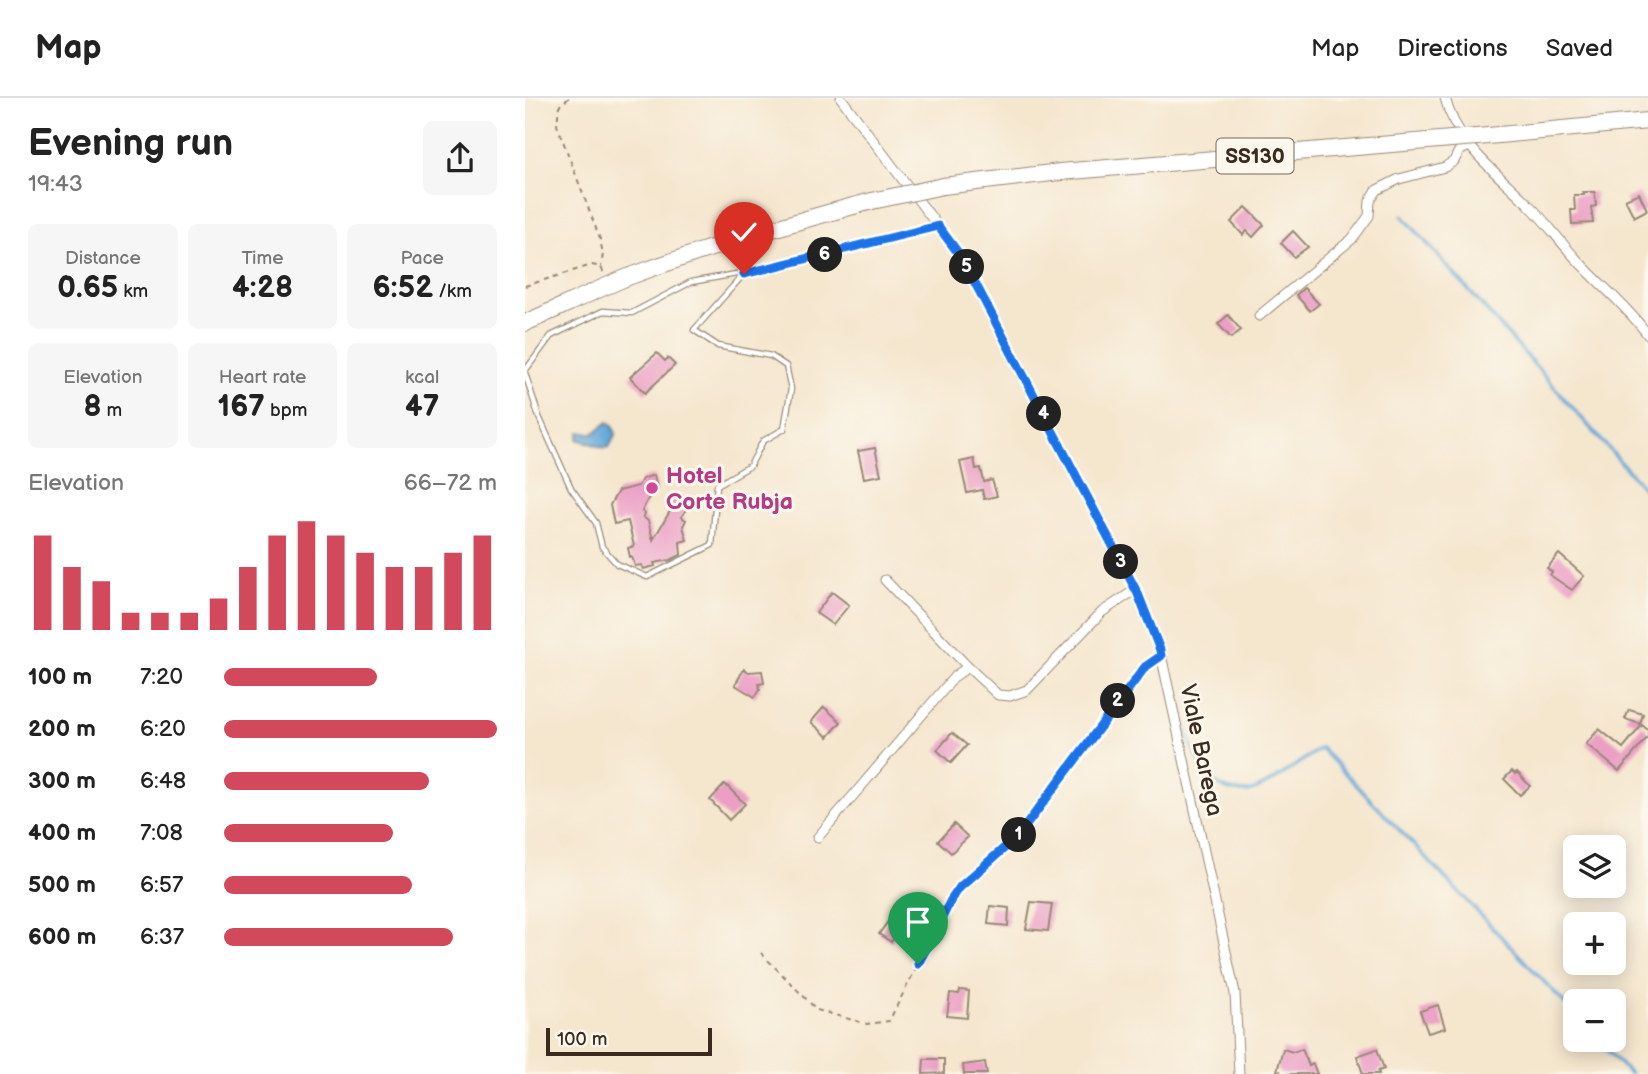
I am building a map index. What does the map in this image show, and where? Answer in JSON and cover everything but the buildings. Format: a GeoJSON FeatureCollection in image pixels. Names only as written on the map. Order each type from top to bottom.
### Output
{"type":"FeatureCollection","features":[{"type":"Feature","properties":{"kind":"highway","name":"SS130"},"geometry":{"type":"LineString","coordinates":[[525,323],[610,285],[706,248],[872,201],[943,186],[1060,172],[1451,139],[1473,141],[1648,121]]}},
{"type":"Feature","properties":{"kind":"street","name":"Viale Barega"},"geometry":{"type":"LineString","coordinates":[[841,98],[962,258],[1135,590],[1161,656],[1235,993],[1239,1074]]}},
{"type":"Feature","properties":{"kind":"street"},"geometry":{"type":"LineString","coordinates":[[1445,98],[1448,109],[1473,141],[1473,153],[1532,208],[1584,267],[1634,316],[1648,335]]}},
{"type":"Feature","properties":{"kind":"street"},"geometry":{"type":"LineString","coordinates":[[1259,316],[1352,239],[1369,216],[1370,201],[1377,190],[1399,179],[1445,167],[1454,161],[1459,151],[1473,141]]}},
{"type":"Feature","properties":{"kind":"street"},"geometry":{"type":"LineString","coordinates":[[885,580],[998,695],[1010,696],[1027,690],[1102,612],[1135,590]]}},
{"type":"Feature","properties":{"kind":"street"},"geometry":{"type":"LineString","coordinates":[[817,837],[955,676],[968,667]]}},
{"type":"Feature","properties":{"kind":"lane"},"geometry":{"type":"LineString","coordinates":[[744,274],[694,330],[718,346],[771,356],[786,366],[791,389],[784,429],[763,441],[750,466],[717,485],[712,545],[647,577],[617,564],[602,547],[596,523],[571,488],[539,417],[525,372],[551,337],[603,311],[632,313],[691,282],[744,274],[938,226]]}},
{"type":"Feature","properties":{"kind":"path"},"geometry":{"type":"LineString","coordinates":[[569,98],[559,106],[557,125],[600,239],[603,254],[601,267],[610,285]]}},
{"type":"Feature","properties":{"kind":"path"},"geometry":{"type":"LineString","coordinates":[[525,286],[592,265],[601,267]]}},
{"type":"Feature","properties":{"kind":"path"},"geometry":{"type":"LineString","coordinates":[[761,953],[817,1010],[867,1024],[889,1021],[960,887],[1018,836],[1145,667],[1161,656]]}},
{"type":"Feature","properties":{"kind":"water"},"geometry":{"type":"Polygon","coordinates":[[[608,422],[616,434],[609,447],[604,448],[578,439],[580,432],[593,434],[608,422]]]}},
{"type":"Feature","properties":{"kind":"waterway"},"geometry":{"type":"LineString","coordinates":[[1402,215],[1648,493]]}},
{"type":"Feature","properties":{"kind":"waterway"},"geometry":{"type":"LineString","coordinates":[[1177,696],[1195,753],[1212,779],[1223,787],[1242,792],[1252,791],[1279,777],[1321,748],[1563,1001]]}},
{"type":"Feature","properties":{"kind":"waterway"},"geometry":{"type":"LineString","coordinates":[[1609,1052],[1630,1074]]}},
{"type":"Feature","properties":{"kind":"place","name":"Hotel Corte Rubja"},"geometry":{"type":"Point","coordinates":[652,488]}},
{"type":"Feature","properties":{"kind":"route"},"geometry":{"type":"LineString","coordinates":[[744,274],[938,226],[962,258],[1138,594],[1160,650],[1161,656],[1145,667],[1018,836],[960,887],[918,964]]}}]}
